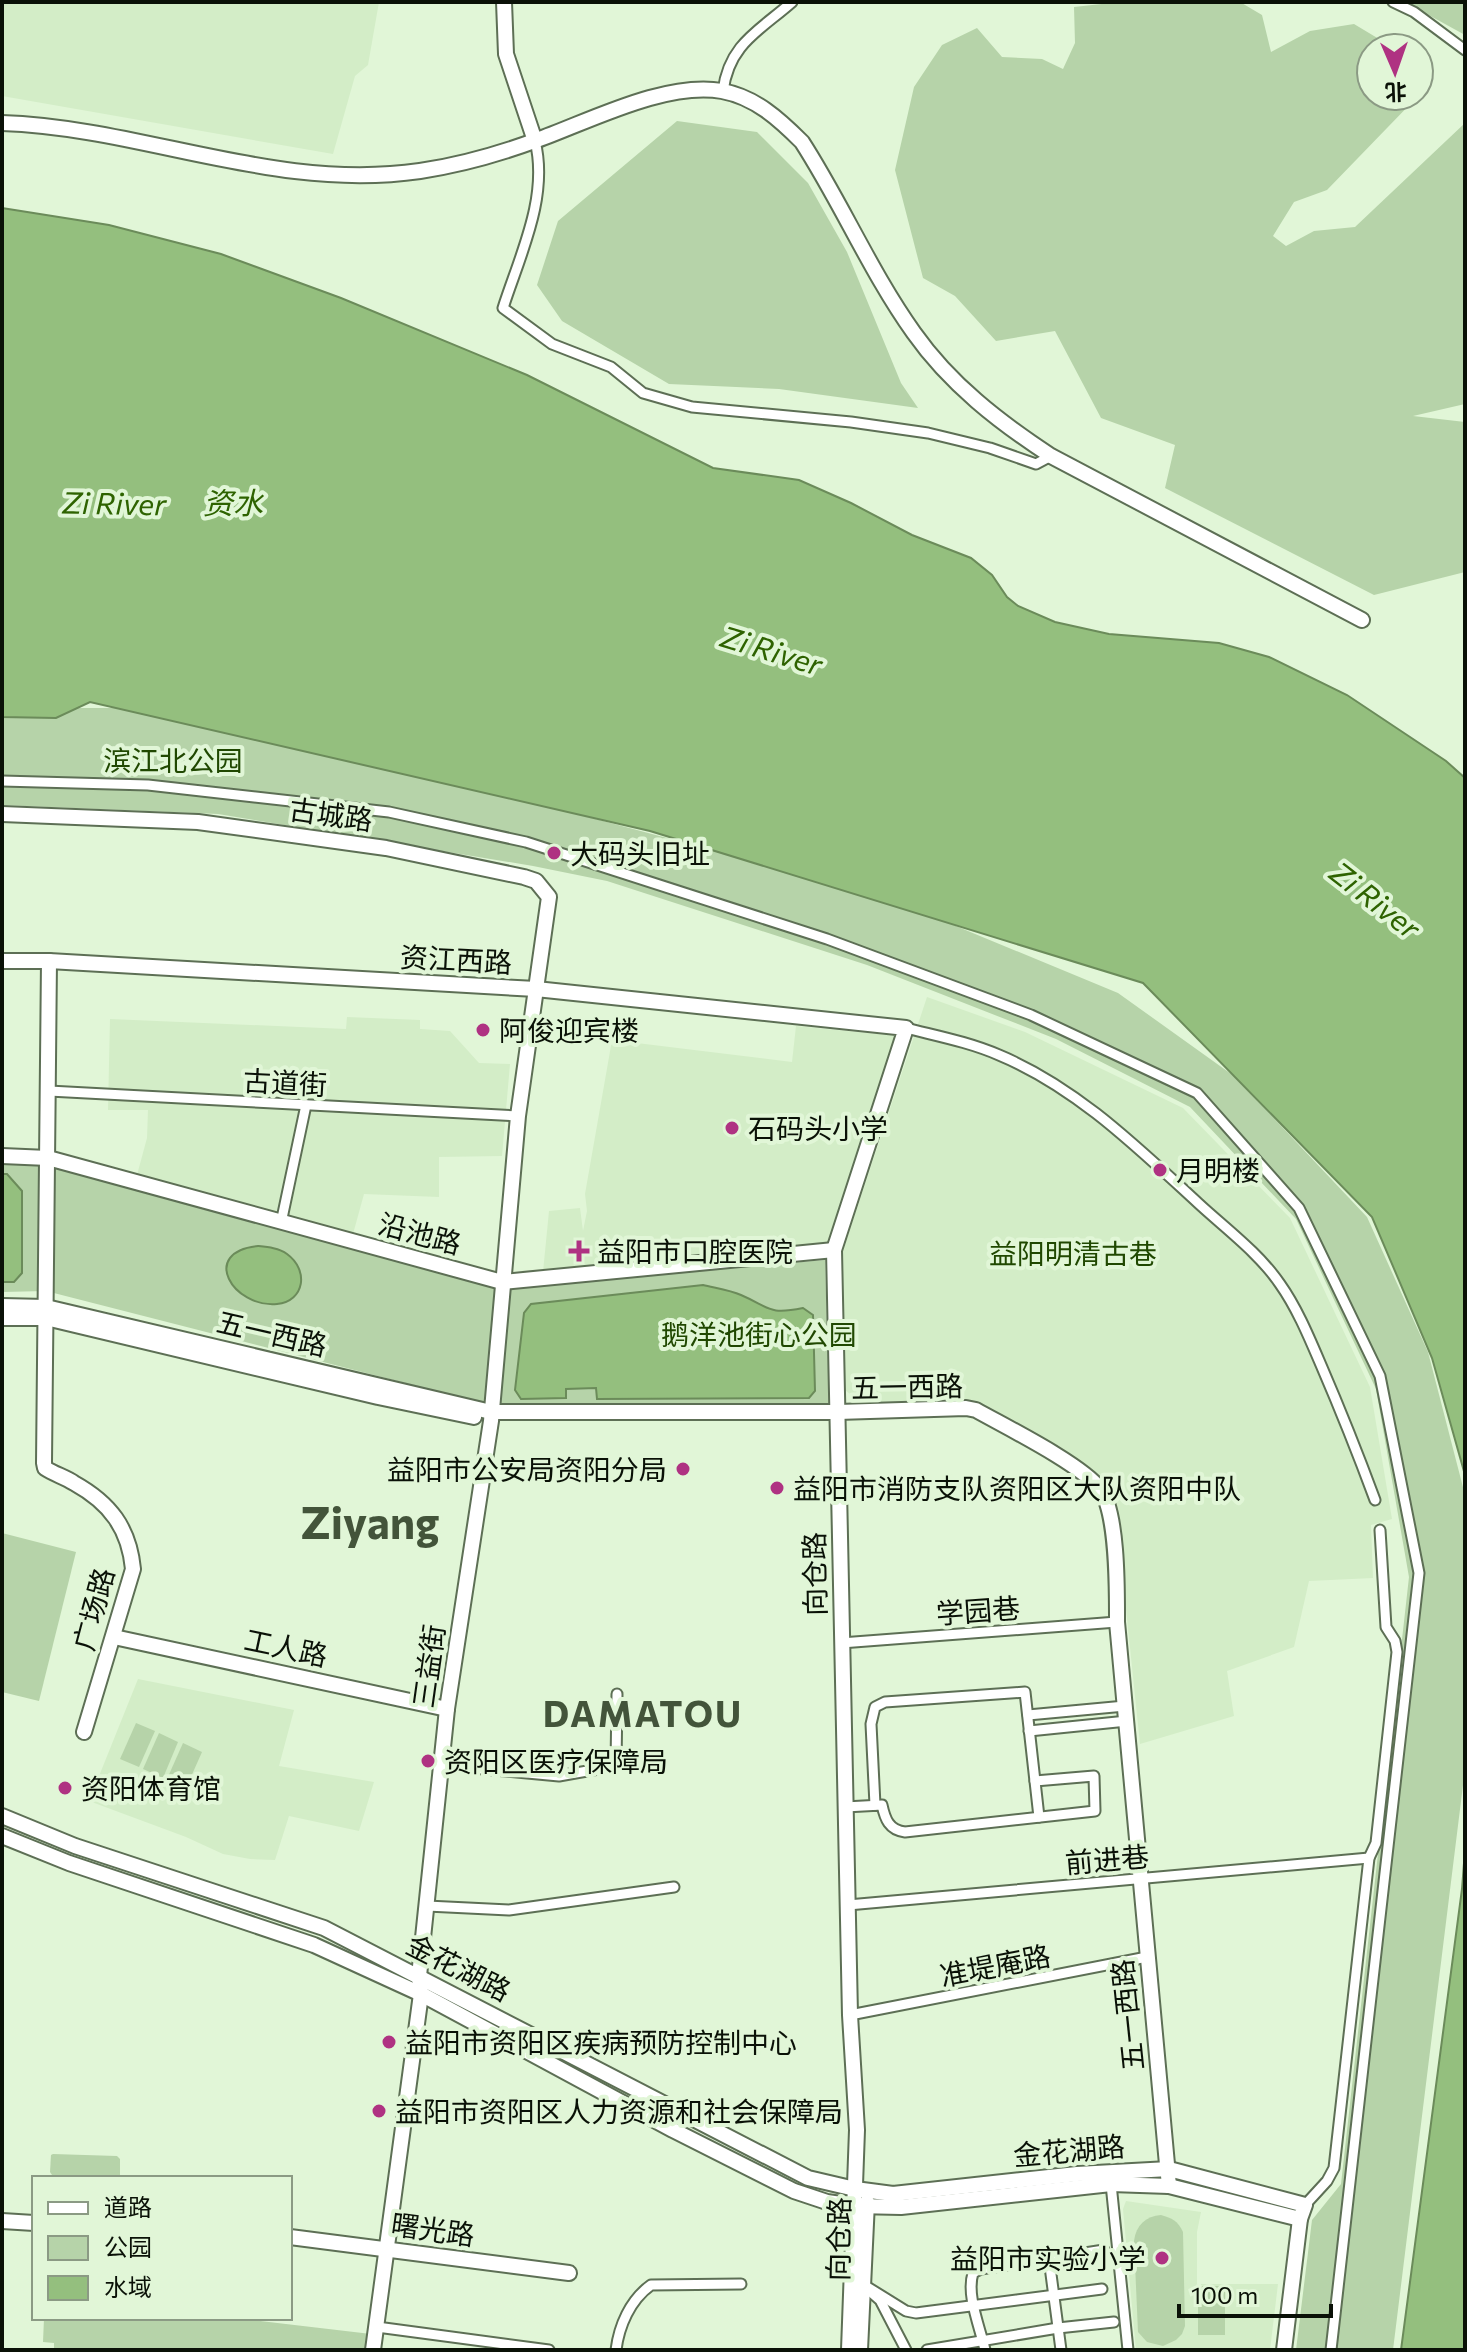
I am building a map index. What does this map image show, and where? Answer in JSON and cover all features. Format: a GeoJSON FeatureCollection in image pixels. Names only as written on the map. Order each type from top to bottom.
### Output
{"type":"FeatureCollection","features":[{"type":"Feature","properties":{"kind":"street"},"geometry":{"type":"LineString","coordinates":[[504,2],[506,54],[539,156],[540,191],[503,308],[552,344],[611,367],[643,393],[692,407],[851,422],[928,433],[990,448],[1036,464],[1051,456]]}},
{"type":"Feature","properties":{"kind":"street"},"geometry":{"type":"LineString","coordinates":[[723,91],[725,76],[736,50],[792,2]]}},
{"type":"Feature","properties":{"kind":"street"},"geometry":{"type":"LineString","coordinates":[[1393,2],[1414,12],[1465,50]]}},
{"type":"Feature","properties":{"kind":"street"},"geometry":{"type":"LineString","coordinates":[[2,123],[61,126],[282,171],[327,176],[371,176],[474,161],[661,94],[695,89],[723,91],[750,100],[777,117],[802,142],[915,335],[941,366],[1007,427],[1051,456],[1362,620]]}},
{"type":"Feature","properties":{"kind":"street"},"geometry":{"type":"LineString","coordinates":[[2,781],[148,785],[389,812],[526,842],[827,939],[1031,1015],[1197,1093],[1299,1208],[1380,1376],[1419,1573],[1331,2350]]}},
{"type":"Feature","properties":{"kind":"street","name":"古城路"},"geometry":{"type":"LineString","coordinates":[[2,814],[198,822],[386,848],[536,881],[549,897],[536,989]]}},
{"type":"Feature","properties":{"kind":"street","name":"资江西路"},"geometry":{"type":"LineString","coordinates":[[2,961],[49,961],[536,989],[906,1028]]}},
{"type":"Feature","properties":{"kind":"street","name":"广场路"},"geometry":{"type":"LineString","coordinates":[[49,961],[45,1468],[84,1489],[113,1514],[131,1547],[133,1569],[84,1732]]}},
{"type":"Feature","properties":{"kind":"street","name":"三益街"},"geometry":{"type":"LineString","coordinates":[[373,2350],[421,1994],[419,1976],[447,1709],[491,1416],[518,1116],[536,989]]}},
{"type":"Feature","properties":{"kind":"street"},"geometry":{"type":"LineString","coordinates":[[906,1028],[998,1054],[1029,1068],[1076,1098],[1147,1156],[1262,1262],[1280,1283],[1303,1324],[1375,1500]]}},
{"type":"Feature","properties":{"kind":"street","name":"向仓路"},"geometry":{"type":"LineString","coordinates":[[860,2350],[864,2285],[850,2015],[834,1250],[906,1028]]}},
{"type":"Feature","properties":{"kind":"street","name":"古道街"},"geometry":{"type":"LineString","coordinates":[[49,1091],[518,1116]]}},
{"type":"Feature","properties":{"kind":"street"},"geometry":{"type":"LineString","coordinates":[[281,1223],[306,1105]]}},
{"type":"Feature","properties":{"kind":"street","name":"沿池路"},"geometry":{"type":"LineString","coordinates":[[2,1156],[48,1158],[502,1282],[834,1250]]}},
{"type":"Feature","properties":{"kind":"street"},"geometry":{"type":"LineString","coordinates":[[2,1306],[46,1313]]}},
{"type":"Feature","properties":{"kind":"street"},"geometry":{"type":"LineString","coordinates":[[2,1318],[46,1313]]}},
{"type":"Feature","properties":{"kind":"street","name":"五一西路"},"geometry":{"type":"LineString","coordinates":[[46,1313],[378,1397],[491,1416],[838,1417],[966,1408],[976,1410],[1079,1471],[1102,1490],[1112,1529],[1117,1622],[1169,2186]]}},
{"type":"Feature","properties":{"kind":"street"},"geometry":{"type":"LineString","coordinates":[[1284,2350],[1303,2212],[1334,2168],[1369,1858],[1376,1843],[1397,1652],[1395,1641],[1386,1627],[1380,1530]]}},
{"type":"Feature","properties":{"kind":"street","name":"学园巷"},"geometry":{"type":"LineString","coordinates":[[841,1643],[1117,1622]]}},
{"type":"Feature","properties":{"kind":"street","name":"工人路"},"geometry":{"type":"LineString","coordinates":[[114,1637],[447,1709]]}},
{"type":"Feature","properties":{"kind":"street"},"geometry":{"type":"LineString","coordinates":[[875,1805],[871,1724],[875,1707],[885,1702],[1025,1692],[1039,1817]]}},
{"type":"Feature","properties":{"kind":"street"},"geometry":{"type":"LineString","coordinates":[[441,1765],[559,1776],[616,1766],[617,1694]]}},
{"type":"Feature","properties":{"kind":"street"},"geometry":{"type":"LineString","coordinates":[[1028,1715],[1126,1714]]}},
{"type":"Feature","properties":{"kind":"street"},"geometry":{"type":"LineString","coordinates":[[1029,1731],[1126,1714]]}},
{"type":"Feature","properties":{"kind":"street"},"geometry":{"type":"LineString","coordinates":[[845,1807],[882,1805],[891,1828],[905,1832],[1095,1811],[1094,1776],[1035,1781]]}},
{"type":"Feature","properties":{"kind":"street","name":"金花湖路"},"geometry":{"type":"LineString","coordinates":[[2,1816],[75,1846],[324,1928],[808,2178],[893,2194],[1077,2174],[1169,2169],[1303,2212]]}},
{"type":"Feature","properties":{"kind":"street"},"geometry":{"type":"LineString","coordinates":[[2,1836],[69,1863],[314,1945],[421,1994],[673,2130],[794,2191],[827,2202],[861,2207],[901,2207],[1111,2184],[1169,2186],[1303,2212]]}},
{"type":"Feature","properties":{"kind":"street","name":"前进巷"},"geometry":{"type":"LineString","coordinates":[[848,1905],[1369,1858]]}},
{"type":"Feature","properties":{"kind":"street"},"geometry":{"type":"LineString","coordinates":[[427,1906],[509,1910],[674,1887]]}},
{"type":"Feature","properties":{"kind":"street","name":"准堤庵路"},"geometry":{"type":"LineString","coordinates":[[850,2015],[1147,1957]]}},
{"type":"Feature","properties":{"kind":"street"},"geometry":{"type":"LineString","coordinates":[[1111,2184],[1128,2350]]}},
{"type":"Feature","properties":{"kind":"street","name":"向仓路"},"geometry":{"type":"LineString","coordinates":[[849,2350],[861,2207]]}},
{"type":"Feature","properties":{"kind":"street"},"geometry":{"type":"LineString","coordinates":[[2,2221],[32,2223]]}},
{"type":"Feature","properties":{"kind":"street","name":"曙光路"},"geometry":{"type":"LineString","coordinates":[[292,2237],[569,2273]]}},
{"type":"Feature","properties":{"kind":"street"},"geometry":{"type":"LineString","coordinates":[[984,2345],[971,2280],[973,2273],[981,2269],[1104,2250]]}},
{"type":"Feature","properties":{"kind":"street"},"geometry":{"type":"LineString","coordinates":[[1049,2259],[1061,2350]]}},
{"type":"Feature","properties":{"kind":"street"},"geometry":{"type":"LineString","coordinates":[[616,2350],[618,2333],[629,2312],[651,2285],[741,2284]]}},
{"type":"Feature","properties":{"kind":"street"},"geometry":{"type":"LineString","coordinates":[[864,2285],[906,2311],[916,2313],[1102,2289]]}},
{"type":"Feature","properties":{"kind":"street"},"geometry":{"type":"LineString","coordinates":[[864,2285],[880,2300],[906,2350]]}},
{"type":"Feature","properties":{"kind":"street"},"geometry":{"type":"LineString","coordinates":[[927,2350],[984,2345],[1058,2328],[1114,2322]]}},
{"type":"Feature","properties":{"kind":"street"},"geometry":{"type":"LineString","coordinates":[[377,2327],[549,2350]]}},
{"type":"Feature","properties":{"kind":"shaded area"},"geometry":{"type":"Polygon","coordinates":[[[2,2],[379,2],[368,65],[355,76],[333,154],[2,96],[2,2]]]}},
{"type":"Feature","properties":{"kind":"shaded area","name":"益阳明清古巷"},"geometry":{"type":"Polygon","coordinates":[[[927,997],[1025,1032],[1183,1108],[1290,1218],[1370,1387],[1392,1519],[1371,1525],[1373,1578],[1309,1581],[1294,1647],[1227,1671],[1234,1716],[1140,1744],[1113,1484],[973,1401],[861,1403],[845,1390],[843,1251],[927,997]]]}},
{"type":"Feature","properties":{"kind":"shaded area"},"geometry":{"type":"Polygon","coordinates":[[[347,1017],[420,1020],[420,1029],[450,1031],[479,1063],[510,1064],[502,1156],[439,1157],[439,1197],[364,1194],[353,1234],[137,1175],[147,1138],[148,1110],[108,1110],[110,1019],[346,1029],[347,1017]]]}},
{"type":"Feature","properties":{"kind":"shaded area","name":"石码头小学"},"geometry":{"type":"Polygon","coordinates":[[[796,1026],[898,1036],[830,1244],[543,1272],[549,1211],[580,1208],[583,1231],[587,1211],[585,1194],[612,1040],[792,1062],[796,1026]]]}},
{"type":"Feature","properties":{"kind":"shaded area"},"geometry":{"type":"Polygon","coordinates":[[[138,1679],[294,1710],[279,1766],[374,1782],[359,1831],[289,1816],[275,1860],[250,1859],[223,1854],[89,1801],[138,1679]]]}},
{"type":"Feature","properties":{"kind":"shaded area","name":"益阳市实验小学"},"geometry":{"type":"Polygon","coordinates":[[[1126,2201],[1201,2212],[1197,2232],[1197,2284],[1278,2284],[1270,2350],[1136,2350],[1123,2209],[1126,2201]]]}},
{"type":"Feature","properties":{"kind":"green space"},"geometry":{"type":"Polygon","coordinates":[[[1120,2],[1240,2],[1262,15],[1271,52],[1310,31],[1354,24],[1367,32],[1355,32],[1355,112],[1403,112],[1327,190],[1294,202],[1273,236],[1286,246],[1314,231],[1355,227],[1465,123],[1465,404],[1413,416],[1465,422],[1465,572],[1374,595],[1165,488],[1175,445],[1101,418],[1055,331],[996,341],[955,296],[923,278],[895,170],[914,87],[942,45],[977,28],[1002,57],[1042,59],[1063,69],[1075,43],[1074,7],[1120,2]]]}},
{"type":"Feature","properties":{"kind":"green space"},"geometry":{"type":"Polygon","coordinates":[[[1405,2],[1465,2],[1465,35],[1405,2]]]}},
{"type":"Feature","properties":{"kind":"green space"},"geometry":{"type":"Polygon","coordinates":[[[677,121],[757,132],[808,183],[847,252],[901,383],[918,408],[779,389],[669,384],[562,321],[537,285],[558,221],[677,121]]]}},
{"type":"Feature","properties":{"kind":"green space","name":"滨江北公园"},"geometry":{"type":"Polygon","coordinates":[[[2,708],[179,708],[881,895],[1118,993],[1234,1076],[1367,1217],[1428,1352],[1465,1495],[1465,1769],[1393,2350],[1296,2350],[1312,2220],[1341,2184],[1409,1577],[1376,1389],[1296,1219],[1190,1107],[1056,1039],[867,965],[607,881],[218,814],[2,805],[2,708]]]}},
{"type":"Feature","properties":{"kind":"green space","name":"鹅洋池街心公园"},"geometry":{"type":"Polygon","coordinates":[[[2,1163],[42,1165],[502,1288],[825,1260],[829,1403],[487,1404],[46,1291],[2,1292],[2,1163]]]}},
{"type":"Feature","properties":{"kind":"green space"},"geometry":{"type":"Polygon","coordinates":[[[2,1533],[76,1552],[39,1701],[2,1692],[2,1533]]]}},
{"type":"Feature","properties":{"kind":"green space"},"geometry":{"type":"Polygon","coordinates":[[[136,1723],[155,1731],[139,1767],[120,1759],[136,1723]]]}},
{"type":"Feature","properties":{"kind":"green space"},"geometry":{"type":"Polygon","coordinates":[[[159,1733],[178,1742],[163,1778],[143,1769],[159,1733]]]}},
{"type":"Feature","properties":{"kind":"green space"},"geometry":{"type":"Polygon","coordinates":[[[183,1743],[202,1752],[186,1788],[167,1779],[183,1743]]]}},
{"type":"Feature","properties":{"kind":"green space"},"geometry":{"type":"Polygon","coordinates":[[[51,2155],[117,2156],[120,2159],[120,2176],[52,2175],[51,2155]]]}},
{"type":"Feature","properties":{"kind":"green space"},"geometry":{"type":"Polygon","coordinates":[[[1161,2215],[1174,2220],[1183,2232],[1185,2326],[1176,2340],[1163,2346],[1147,2342],[1138,2332],[1134,2241],[1143,2222],[1161,2215]]]}},
{"type":"Feature","properties":{"kind":"green space"},"geometry":{"type":"Polygon","coordinates":[[[1198,2286],[1225,2286],[1225,2335],[1198,2335],[1198,2286]]]}},
{"type":"Feature","properties":{"kind":"green space"},"geometry":{"type":"Polygon","coordinates":[[[44,2320],[251,2320],[371,2334],[369,2350],[54,2350],[54,2343],[43,2342],[44,2320]]]}},
{"type":"Feature","properties":{"kind":"water","name":"资水"},"geometry":{"type":"Polygon","coordinates":[[[2,208],[109,225],[221,254],[341,298],[527,375],[713,468],[799,480],[851,503],[912,535],[971,558],[992,575],[1007,597],[1018,606],[1055,622],[1109,634],[1219,643],[1269,657],[1347,695],[1446,761],[1465,778],[1465,1475],[1432,1358],[1372,1217],[1143,983],[650,831],[90,702],[56,718],[2,717],[2,208]]]}},
{"type":"Feature","properties":{"kind":"water"},"geometry":{"type":"Polygon","coordinates":[[[2,1174],[7,1174],[22,1191],[22,1273],[14,1282],[2,1282],[2,1174]]]}},
{"type":"Feature","properties":{"kind":"water"},"geometry":{"type":"Polygon","coordinates":[[[258,1246],[284,1252],[299,1268],[301,1284],[286,1302],[261,1303],[236,1289],[229,1279],[226,1268],[230,1258],[240,1250],[258,1246]]]}},
{"type":"Feature","properties":{"kind":"water"},"geometry":{"type":"Polygon","coordinates":[[[703,1285],[737,1293],[770,1309],[803,1308],[813,1315],[815,1391],[809,1398],[597,1399],[596,1388],[566,1389],[566,1398],[521,1399],[515,1390],[524,1313],[531,1304],[703,1285]]]}},
{"type":"Feature","properties":{"kind":"water"},"geometry":{"type":"Polygon","coordinates":[[[1465,1850],[1465,2350],[1401,2350],[1462,1889],[1465,1850]]]}},
{"type":"Feature","properties":{"kind":"place","name":"大码头旧址"},"geometry":{"type":"Point","coordinates":[554,853]}},
{"type":"Feature","properties":{"kind":"place","name":"阿俊迎宾楼"},"geometry":{"type":"Point","coordinates":[483,1030]}},
{"type":"Feature","properties":{"kind":"place","name":"石码头小学"},"geometry":{"type":"Point","coordinates":[732,1128]}},
{"type":"Feature","properties":{"kind":"place","name":"月明楼"},"geometry":{"type":"Point","coordinates":[1160,1170]}},
{"type":"Feature","properties":{"kind":"place","name":"益阳市口腔医院"},"geometry":{"type":"Point","coordinates":[579,1251]}},
{"type":"Feature","properties":{"kind":"place","name":"益阳市公安局资阳分局"},"geometry":{"type":"Point","coordinates":[683,1469]}},
{"type":"Feature","properties":{"kind":"place","name":"益阳市消防支队资阳区大队资阳中队"},"geometry":{"type":"Point","coordinates":[777,1488]}},
{"type":"Feature","properties":{"kind":"place","name":"资阳区医疗保障局"},"geometry":{"type":"Point","coordinates":[428,1761]}},
{"type":"Feature","properties":{"kind":"place","name":"资阳体育馆"},"geometry":{"type":"Point","coordinates":[65,1788]}},
{"type":"Feature","properties":{"kind":"place","name":"益阳市资阳区疾病预防控制中心"},"geometry":{"type":"Point","coordinates":[389,2042]}},
{"type":"Feature","properties":{"kind":"place","name":"益阳市资阳区人力资源和社会保障局"},"geometry":{"type":"Point","coordinates":[379,2111]}},
{"type":"Feature","properties":{"kind":"place","name":"益阳市实验小学"},"geometry":{"type":"Point","coordinates":[1162,2258]}},
{"type":"Feature","properties":{"kind":"district","name":"Ziyang"},"geometry":{"type":"Point","coordinates":[370,1521]}},
{"type":"Feature","properties":{"kind":"district","name":"DAMATOU"},"geometry":{"type":"Point","coordinates":[643,1712]}},
{"type":"Feature","properties":{"kind":"water label","name":"Zi River"},"geometry":{"type":"Point","coordinates":[114,502]}},
{"type":"Feature","properties":{"kind":"water label","name":"Zi River"},"geometry":{"type":"Point","coordinates":[772,649]}},
{"type":"Feature","properties":{"kind":"water label","name":"Zi River"},"geometry":{"type":"Point","coordinates":[1376,899]}}]}
